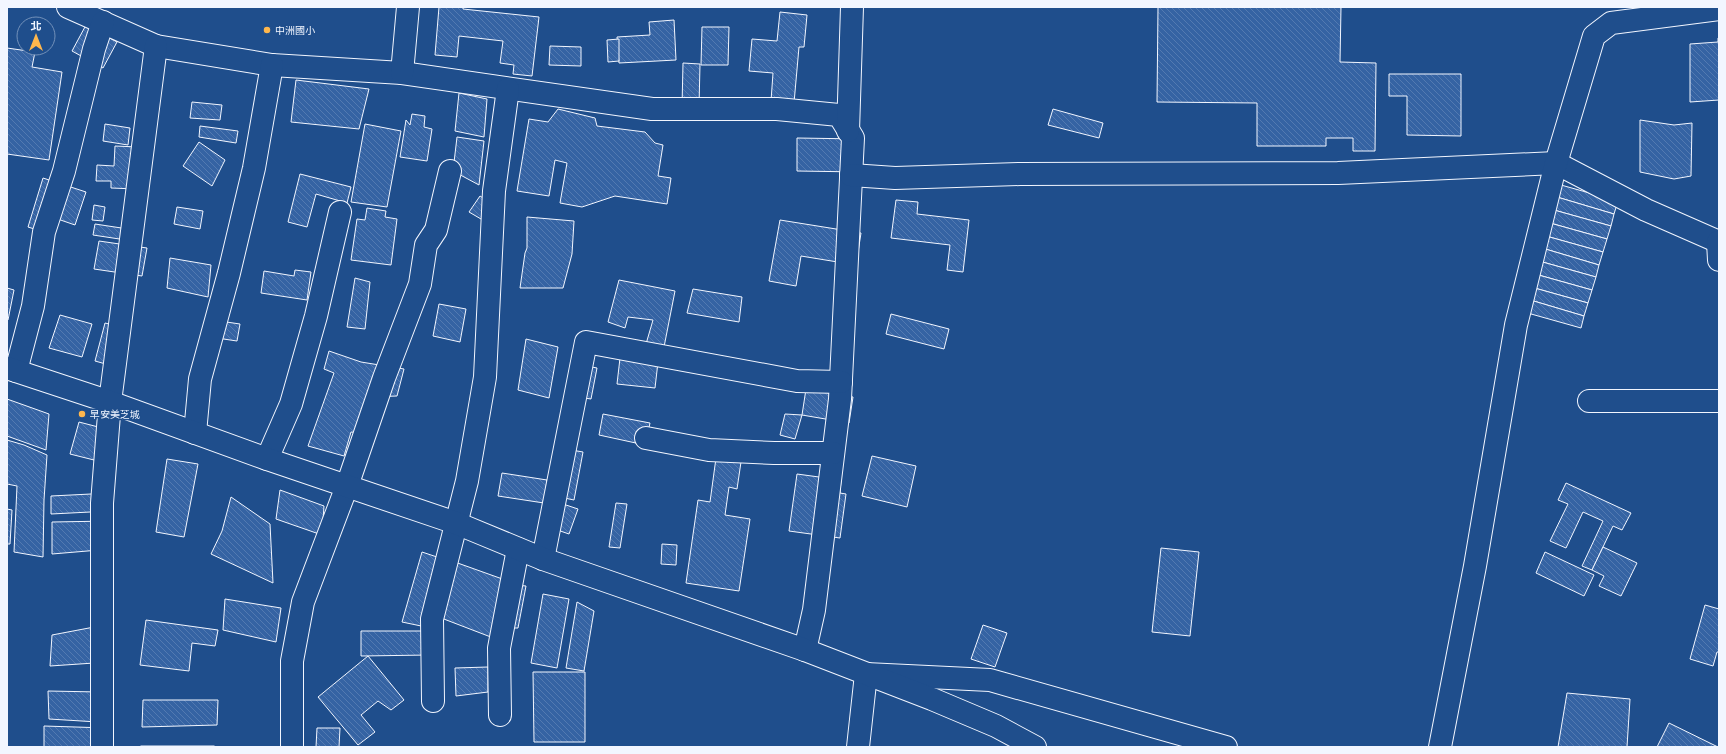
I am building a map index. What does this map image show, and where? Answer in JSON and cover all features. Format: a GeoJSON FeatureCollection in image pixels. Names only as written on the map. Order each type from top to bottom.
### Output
{"type":"FeatureCollection","features":[{"type":"Feature","properties":{"kind":"street"},"geometry":{"type":"LineString","coordinates":[[68,7],[156,46],[272,66],[402,73],[652,109],[777,109],[838,115],[853,138],[841,382],[814,610],[805,650]]}},
{"type":"Feature","properties":{"kind":"street"},"geometry":{"type":"LineString","coordinates":[[402,73],[408,7]]}},
{"type":"Feature","properties":{"kind":"street"},"geometry":{"type":"LineString","coordinates":[[848,131],[852,7]]}},
{"type":"Feature","properties":{"kind":"street"},"geometry":{"type":"LineString","coordinates":[[1440,747],[1475,566],[1516,325],[1556,163],[1594,36],[1611,23],[1719,9]]}},
{"type":"Feature","properties":{"kind":"street"},"geometry":{"type":"LineString","coordinates":[[102,22],[64,171],[44,232],[33,306],[11,370],[110,402],[267,460],[456,523],[543,559],[805,650],[932,699],[996,726],[1035,747]]}},
{"type":"Feature","properties":{"kind":"street"},"geometry":{"type":"LineString","coordinates":[[102,747],[102,503],[110,402],[156,46]]}},
{"type":"Feature","properties":{"kind":"street"},"geometry":{"type":"LineString","coordinates":[[195,433],[200,379],[229,273],[254,168],[272,66]]}},
{"type":"Feature","properties":{"kind":"street"},"geometry":{"type":"LineString","coordinates":[[432,702],[432,619],[467,482],[485,377],[494,191],[508,89]]}},
{"type":"Feature","properties":{"kind":"street"},"geometry":{"type":"LineString","coordinates":[[851,175],[895,178],[1020,174],[1338,173],[1556,163],[1719,248]]}},
{"type":"Feature","properties":{"kind":"street"},"geometry":{"type":"LineString","coordinates":[[292,747],[292,661],[303,602],[347,486],[384,378],[420,284],[426,245],[436,230],[450,171]]}},
{"type":"Feature","properties":{"kind":"street"},"geometry":{"type":"LineString","coordinates":[[267,460],[291,404],[316,316],[340,212]]}},
{"type":"Feature","properties":{"kind":"street"},"geometry":{"type":"LineString","coordinates":[[543,559],[586,342],[797,381],[841,382]]}},
{"type":"Feature","properties":{"kind":"street"},"geometry":{"type":"LineString","coordinates":[[1589,401],[1719,401]]}},
{"type":"Feature","properties":{"kind":"street"},"geometry":{"type":"LineString","coordinates":[[646,438],[709,450],[774,454],[833,453]]}},
{"type":"Feature","properties":{"kind":"street"},"geometry":{"type":"LineString","coordinates":[[500,715],[499,648],[518,549]]}},
{"type":"Feature","properties":{"kind":"street"},"geometry":{"type":"LineString","coordinates":[[858,747],[866,674]]}},
{"type":"Feature","properties":{"kind":"street"},"geometry":{"type":"LineString","coordinates":[[866,674],[990,680],[1226,747]]}},
{"type":"Feature","properties":{"kind":"building"},"geometry":{"type":"Polygon","coordinates":[[[439,7],[463,7],[463,9],[539,17],[532,76],[513,74],[514,65],[500,63],[503,41],[459,36],[457,57],[435,55],[439,7]]]}},
{"type":"Feature","properties":{"kind":"building"},"geometry":{"type":"Polygon","coordinates":[[[1158,7],[1341,7],[1340,62],[1376,63],[1375,151],[1353,151],[1353,138],[1326,138],[1326,146],[1257,146],[1257,103],[1157,102],[1158,7]]]}},
{"type":"Feature","properties":{"kind":"building"},"geometry":{"type":"Polygon","coordinates":[[[780,12],[807,15],[804,47],[799,47],[794,103],[771,101],[773,73],[749,71],[752,39],[777,41],[780,12]]]}},
{"type":"Feature","properties":{"kind":"building"},"geometry":{"type":"Polygon","coordinates":[[[674,20],[676,60],[619,63],[617,37],[650,35],[649,22],[674,20]]]}},
{"type":"Feature","properties":{"kind":"building"},"geometry":{"type":"Polygon","coordinates":[[[86,25],[117,42],[103,68],[72,51],[86,25]]]}},
{"type":"Feature","properties":{"kind":"building"},"geometry":{"type":"Polygon","coordinates":[[[702,27],[729,27],[728,65],[701,65],[702,27]]]}},
{"type":"Feature","properties":{"kind":"building"},"geometry":{"type":"Polygon","coordinates":[[[1718,38],[1719,100],[1690,102],[1690,44],[1718,42],[1718,38]]]}},
{"type":"Feature","properties":{"kind":"building"},"geometry":{"type":"Polygon","coordinates":[[[619,39],[619,61],[608,62],[607,40],[619,39]]]}},
{"type":"Feature","properties":{"kind":"building"},"geometry":{"type":"Polygon","coordinates":[[[550,46],[581,47],[581,66],[549,65],[550,46]]]}},
{"type":"Feature","properties":{"kind":"building"},"geometry":{"type":"Polygon","coordinates":[[[7,48],[16,49],[16,56],[34,56],[32,67],[62,72],[49,160],[7,154],[7,48]]]}},
{"type":"Feature","properties":{"kind":"building"},"geometry":{"type":"Polygon","coordinates":[[[683,63],[700,64],[699,107],[682,107],[683,63]]]}},
{"type":"Feature","properties":{"kind":"building"},"geometry":{"type":"Polygon","coordinates":[[[1389,74],[1461,74],[1461,136],[1407,135],[1407,96],[1389,96],[1389,74]]]}},
{"type":"Feature","properties":{"kind":"building"},"geometry":{"type":"Polygon","coordinates":[[[296,80],[369,89],[359,129],[291,122],[296,80]]]}},
{"type":"Feature","properties":{"kind":"building"},"geometry":{"type":"Polygon","coordinates":[[[459,93],[487,99],[484,137],[455,131],[459,93]]]}},
{"type":"Feature","properties":{"kind":"building"},"geometry":{"type":"Polygon","coordinates":[[[192,102],[222,105],[220,120],[190,118],[192,102]]]}},
{"type":"Feature","properties":{"kind":"building"},"geometry":{"type":"Polygon","coordinates":[[[558,109],[595,118],[597,126],[645,132],[655,143],[663,145],[658,176],[671,178],[667,204],[615,196],[582,207],[560,203],[567,163],[555,160],[549,196],[517,191],[529,119],[548,122],[558,109]]]}},
{"type":"Feature","properties":{"kind":"building"},"geometry":{"type":"Polygon","coordinates":[[[1053,109],[1103,123],[1099,138],[1048,125],[1053,109]]]}},
{"type":"Feature","properties":{"kind":"building"},"geometry":{"type":"Polygon","coordinates":[[[412,114],[425,116],[424,127],[432,129],[427,161],[400,157],[406,120],[410,125],[412,114]]]}},
{"type":"Feature","properties":{"kind":"building"},"geometry":{"type":"Polygon","coordinates":[[[1640,120],[1674,125],[1692,123],[1691,176],[1674,179],[1640,172],[1640,120]]]}},
{"type":"Feature","properties":{"kind":"building"},"geometry":{"type":"Polygon","coordinates":[[[105,124],[130,128],[128,145],[103,141],[105,124]]]}},
{"type":"Feature","properties":{"kind":"building"},"geometry":{"type":"Polygon","coordinates":[[[365,124],[401,131],[387,207],[351,202],[365,124]]]}},
{"type":"Feature","properties":{"kind":"building"},"geometry":{"type":"Polygon","coordinates":[[[200,126],[238,131],[236,143],[199,137],[200,126]]]}},
{"type":"Feature","properties":{"kind":"building"},"geometry":{"type":"Polygon","coordinates":[[[457,137],[484,141],[479,185],[453,171],[457,137]]]}},
{"type":"Feature","properties":{"kind":"building"},"geometry":{"type":"Polygon","coordinates":[[[797,138],[861,139],[861,172],[797,171],[797,138]]]}},
{"type":"Feature","properties":{"kind":"building"},"geometry":{"type":"Polygon","coordinates":[[[199,142],[225,160],[212,186],[183,166],[199,142]]]}},
{"type":"Feature","properties":{"kind":"building"},"geometry":{"type":"Polygon","coordinates":[[[115,146],[138,147],[136,189],[111,188],[111,181],[96,181],[97,165],[114,166],[115,146]]]}},
{"type":"Feature","properties":{"kind":"building"},"geometry":{"type":"Polygon","coordinates":[[[300,174],[351,187],[347,203],[316,194],[307,227],[288,222],[300,174]]]}},
{"type":"Feature","properties":{"kind":"building"},"geometry":{"type":"Polygon","coordinates":[[[43,178],[86,192],[75,225],[49,216],[44,232],[28,227],[43,178]]]}},
{"type":"Feature","properties":{"kind":"building"},"geometry":{"type":"Polygon","coordinates":[[[1561,185],[1618,201],[1614,214],[1557,197],[1561,185]]]}},
{"type":"Feature","properties":{"kind":"building"},"geometry":{"type":"Polygon","coordinates":[[[480,196],[491,203],[481,219],[469,212],[480,196]]]}},
{"type":"Feature","properties":{"kind":"building"},"geometry":{"type":"Polygon","coordinates":[[[1557,197],[1614,214],[1611,226],[1554,210],[1557,197]]]}},
{"type":"Feature","properties":{"kind":"building"},"geometry":{"type":"Polygon","coordinates":[[[896,200],[918,202],[917,214],[969,220],[963,272],[947,270],[950,245],[891,238],[896,200]]]}},
{"type":"Feature","properties":{"kind":"building"},"geometry":{"type":"Polygon","coordinates":[[[94,205],[105,207],[103,221],[92,220],[94,205]]]}},
{"type":"Feature","properties":{"kind":"building"},"geometry":{"type":"Polygon","coordinates":[[[177,207],[203,211],[200,229],[174,224],[177,207]]]}},
{"type":"Feature","properties":{"kind":"building"},"geometry":{"type":"Polygon","coordinates":[[[367,208],[386,211],[385,217],[397,219],[391,265],[351,260],[357,219],[365,220],[367,208]]]}},
{"type":"Feature","properties":{"kind":"building"},"geometry":{"type":"Polygon","coordinates":[[[1554,210],[1611,226],[1607,239],[1550,223],[1554,210]]]}},
{"type":"Feature","properties":{"kind":"building"},"geometry":{"type":"Polygon","coordinates":[[[527,217],[574,221],[572,254],[563,288],[520,288],[527,248],[527,217]]]}},
{"type":"Feature","properties":{"kind":"building"},"geometry":{"type":"Polygon","coordinates":[[[780,220],[861,233],[856,265],[801,256],[796,286],[769,281],[780,220]]]}},
{"type":"Feature","properties":{"kind":"building"},"geometry":{"type":"Polygon","coordinates":[[[1550,223],[1607,239],[1603,252],[1546,236],[1550,223]]]}},
{"type":"Feature","properties":{"kind":"building"},"geometry":{"type":"Polygon","coordinates":[[[95,224],[128,229],[126,240],[93,235],[95,224]]]}},
{"type":"Feature","properties":{"kind":"building"},"geometry":{"type":"Polygon","coordinates":[[[1546,236],[1603,252],[1599,265],[1542,248],[1546,236]]]}},
{"type":"Feature","properties":{"kind":"building"},"geometry":{"type":"Polygon","coordinates":[[[99,241],[147,248],[142,276],[94,269],[99,241]]]}},
{"type":"Feature","properties":{"kind":"building"},"geometry":{"type":"Polygon","coordinates":[[[1542,248],[1599,265],[1596,277],[1539,261],[1542,248]]]}},
{"type":"Feature","properties":{"kind":"building"},"geometry":{"type":"Polygon","coordinates":[[[170,258],[211,265],[208,297],[167,288],[170,258]]]}},
{"type":"Feature","properties":{"kind":"building"},"geometry":{"type":"Polygon","coordinates":[[[1539,261],[1596,277],[1592,290],[1535,274],[1539,261]]]}},
{"type":"Feature","properties":{"kind":"building"},"geometry":{"type":"Polygon","coordinates":[[[295,270],[311,272],[307,300],[261,293],[264,271],[294,276],[295,270]]]}},
{"type":"Feature","properties":{"kind":"building"},"geometry":{"type":"Polygon","coordinates":[[[1535,274],[1592,290],[1588,303],[1531,287],[1535,274]]]}},
{"type":"Feature","properties":{"kind":"building"},"geometry":{"type":"Polygon","coordinates":[[[355,278],[370,282],[365,329],[347,327],[355,278]]]}},
{"type":"Feature","properties":{"kind":"building"},"geometry":{"type":"Polygon","coordinates":[[[619,280],[675,291],[664,347],[646,344],[653,320],[628,317],[625,328],[608,322],[619,280]]]}},
{"type":"Feature","properties":{"kind":"building"},"geometry":{"type":"Polygon","coordinates":[[[1531,287],[1588,303],[1584,316],[1527,299],[1531,287]]]}},
{"type":"Feature","properties":{"kind":"building"},"geometry":{"type":"Polygon","coordinates":[[[7,288],[14,290],[8,320],[7,320],[7,288]]]}},
{"type":"Feature","properties":{"kind":"building"},"geometry":{"type":"Polygon","coordinates":[[[693,289],[742,297],[739,322],[687,313],[693,289]]]}},
{"type":"Feature","properties":{"kind":"building"},"geometry":{"type":"Polygon","coordinates":[[[1527,299],[1584,316],[1581,328],[1524,312],[1527,299]]]}},
{"type":"Feature","properties":{"kind":"building"},"geometry":{"type":"Polygon","coordinates":[[[439,304],[466,309],[460,342],[433,336],[439,304]]]}},
{"type":"Feature","properties":{"kind":"building"},"geometry":{"type":"Polygon","coordinates":[[[891,314],[949,329],[944,349],[886,334],[891,314]]]}},
{"type":"Feature","properties":{"kind":"building"},"geometry":{"type":"Polygon","coordinates":[[[60,315],[92,324],[82,357],[49,348],[60,315]]]}},
{"type":"Feature","properties":{"kind":"building"},"geometry":{"type":"Polygon","coordinates":[[[213,320],[240,324],[237,341],[210,337],[213,320]]]}},
{"type":"Feature","properties":{"kind":"building"},"geometry":{"type":"Polygon","coordinates":[[[105,323],[130,329],[120,368],[95,361],[105,323]]]}},
{"type":"Feature","properties":{"kind":"building"},"geometry":{"type":"Polygon","coordinates":[[[526,339],[558,347],[549,398],[518,390],[526,339]]]}},
{"type":"Feature","properties":{"kind":"building"},"geometry":{"type":"Polygon","coordinates":[[[329,351],[361,362],[404,369],[397,396],[366,397],[361,433],[351,432],[344,456],[308,446],[334,373],[324,369],[329,351]]]}},
{"type":"Feature","properties":{"kind":"building"},"geometry":{"type":"Polygon","coordinates":[[[620,358],[658,362],[655,388],[617,384],[620,358]]]}},
{"type":"Feature","properties":{"kind":"building"},"geometry":{"type":"Polygon","coordinates":[[[572,363],[597,368],[591,399],[566,395],[572,363]]]}},
{"type":"Feature","properties":{"kind":"building"},"geometry":{"type":"Polygon","coordinates":[[[806,389],[853,397],[849,423],[802,415],[806,389]]]}},
{"type":"Feature","properties":{"kind":"building"},"geometry":{"type":"Polygon","coordinates":[[[7,399],[49,414],[46,450],[7,436],[7,399]]]}},
{"type":"Feature","properties":{"kind":"building"},"geometry":{"type":"Polygon","coordinates":[[[603,414],[650,423],[645,445],[599,435],[603,414]]]}},
{"type":"Feature","properties":{"kind":"building"},"geometry":{"type":"Polygon","coordinates":[[[785,414],[802,415],[795,439],[780,435],[785,414]]]}},
{"type":"Feature","properties":{"kind":"building"},"geometry":{"type":"Polygon","coordinates":[[[79,422],[106,429],[98,461],[70,454],[79,422]]]}},
{"type":"Feature","properties":{"kind":"building"},"geometry":{"type":"Polygon","coordinates":[[[7,440],[24,445],[47,455],[44,500],[43,557],[14,552],[17,486],[7,484],[7,440]]]}},
{"type":"Feature","properties":{"kind":"building"},"geometry":{"type":"Polygon","coordinates":[[[560,448],[583,452],[574,500],[550,495],[560,448]]]}},
{"type":"Feature","properties":{"kind":"building"},"geometry":{"type":"Polygon","coordinates":[[[872,456],[916,466],[907,507],[862,496],[872,456]]]}},
{"type":"Feature","properties":{"kind":"building"},"geometry":{"type":"Polygon","coordinates":[[[716,458],[741,462],[737,489],[729,487],[725,515],[750,519],[739,591],[686,583],[698,500],[710,502],[716,458]]]}},
{"type":"Feature","properties":{"kind":"building"},"geometry":{"type":"Polygon","coordinates":[[[167,459],[198,464],[184,537],[156,532],[167,459]]]}},
{"type":"Feature","properties":{"kind":"building"},"geometry":{"type":"Polygon","coordinates":[[[502,473],[547,480],[544,503],[498,496],[502,473]]]}},
{"type":"Feature","properties":{"kind":"building"},"geometry":{"type":"Polygon","coordinates":[[[797,474],[841,480],[840,493],[846,494],[840,538],[789,531],[797,474]]]}},
{"type":"Feature","properties":{"kind":"building"},"geometry":{"type":"Polygon","coordinates":[[[1566,483],[1631,513],[1622,530],[1613,526],[1592,570],[1582,566],[1603,521],[1583,512],[1566,548],[1550,541],[1568,504],[1558,500],[1566,483]]]}},
{"type":"Feature","properties":{"kind":"building"},"geometry":{"type":"Polygon","coordinates":[[[280,490],[324,506],[322,535],[276,519],[280,490]]]}},
{"type":"Feature","properties":{"kind":"building"},"geometry":{"type":"Polygon","coordinates":[[[111,493],[110,511],[51,514],[51,496],[111,493]]]}},
{"type":"Feature","properties":{"kind":"building"},"geometry":{"type":"Polygon","coordinates":[[[231,497],[270,524],[273,583],[211,554],[222,531],[231,497]]]}},
{"type":"Feature","properties":{"kind":"building"},"geometry":{"type":"Polygon","coordinates":[[[551,500],[578,509],[569,534],[543,525],[551,500]]]}},
{"type":"Feature","properties":{"kind":"building"},"geometry":{"type":"Polygon","coordinates":[[[616,503],[627,504],[620,548],[609,547],[616,503]]]}},
{"type":"Feature","properties":{"kind":"building"},"geometry":{"type":"Polygon","coordinates":[[[7,509],[12,510],[10,544],[7,544],[7,509]]]}},
{"type":"Feature","properties":{"kind":"building"},"geometry":{"type":"Polygon","coordinates":[[[110,521],[111,549],[52,554],[52,522],[110,521]]]}},
{"type":"Feature","properties":{"kind":"building"},"geometry":{"type":"Polygon","coordinates":[[[662,544],[677,545],[676,565],[661,564],[662,544]]]}},
{"type":"Feature","properties":{"kind":"building"},"geometry":{"type":"Polygon","coordinates":[[[1603,547],[1637,563],[1621,596],[1599,586],[1604,576],[1592,570],[1603,547]]]}},
{"type":"Feature","properties":{"kind":"building"},"geometry":{"type":"Polygon","coordinates":[[[1161,548],[1199,552],[1190,636],[1152,632],[1161,548]]]}},
{"type":"Feature","properties":{"kind":"building"},"geometry":{"type":"Polygon","coordinates":[[[422,552],[443,559],[426,627],[402,622],[422,552]]]}},
{"type":"Feature","properties":{"kind":"building"},"geometry":{"type":"Polygon","coordinates":[[[1545,552],[1594,575],[1584,596],[1536,573],[1545,552]]]}},
{"type":"Feature","properties":{"kind":"building"},"geometry":{"type":"Polygon","coordinates":[[[452,561],[508,581],[496,639],[436,616],[452,561]]]}},
{"type":"Feature","properties":{"kind":"building"},"geometry":{"type":"Polygon","coordinates":[[[516,585],[526,586],[518,628],[507,628],[516,585]]]}},
{"type":"Feature","properties":{"kind":"building"},"geometry":{"type":"Polygon","coordinates":[[[543,594],[569,599],[557,668],[531,663],[543,594]]]}},
{"type":"Feature","properties":{"kind":"building"},"geometry":{"type":"Polygon","coordinates":[[[225,599],[281,608],[276,642],[223,630],[225,599]]]}},
{"type":"Feature","properties":{"kind":"building"},"geometry":{"type":"Polygon","coordinates":[[[577,602],[594,611],[584,671],[566,668],[577,602]]]}},
{"type":"Feature","properties":{"kind":"building"},"geometry":{"type":"Polygon","coordinates":[[[1705,605],[1719,609],[1719,652],[1717,652],[1713,666],[1690,659],[1705,605]]]}},
{"type":"Feature","properties":{"kind":"building"},"geometry":{"type":"Polygon","coordinates":[[[146,620],[218,630],[215,646],[192,643],[189,671],[140,665],[146,620]]]}},
{"type":"Feature","properties":{"kind":"building"},"geometry":{"type":"Polygon","coordinates":[[[110,624],[109,662],[50,666],[52,635],[110,624]]]}},
{"type":"Feature","properties":{"kind":"building"},"geometry":{"type":"Polygon","coordinates":[[[983,625],[1007,633],[995,667],[971,659],[983,625]]]}},
{"type":"Feature","properties":{"kind":"building"},"geometry":{"type":"Polygon","coordinates":[[[361,631],[427,631],[429,655],[361,656],[361,631]]]}},
{"type":"Feature","properties":{"kind":"building"},"geometry":{"type":"Polygon","coordinates":[[[368,656],[404,700],[391,710],[378,701],[361,715],[375,732],[358,745],[318,697],[368,656]]]}},
{"type":"Feature","properties":{"kind":"building"},"geometry":{"type":"Polygon","coordinates":[[[488,667],[488,692],[456,696],[455,668],[488,667]]]}},
{"type":"Feature","properties":{"kind":"building"},"geometry":{"type":"Polygon","coordinates":[[[533,672],[585,672],[585,742],[534,742],[533,672]]]}},
{"type":"Feature","properties":{"kind":"building"},"geometry":{"type":"Polygon","coordinates":[[[48,691],[99,692],[98,722],[49,719],[48,691]]]}},
{"type":"Feature","properties":{"kind":"building"},"geometry":{"type":"Polygon","coordinates":[[[1567,693],[1630,699],[1627,747],[1558,747],[1567,693]]]}},
{"type":"Feature","properties":{"kind":"building"},"geometry":{"type":"Polygon","coordinates":[[[143,700],[218,700],[217,725],[142,727],[143,700]]]}},
{"type":"Feature","properties":{"kind":"building"},"geometry":{"type":"Polygon","coordinates":[[[1669,723],[1718,747],[1657,747],[1669,723]]]}},
{"type":"Feature","properties":{"kind":"building"},"geometry":{"type":"Polygon","coordinates":[[[44,726],[107,728],[107,747],[44,747],[44,726]]]}},
{"type":"Feature","properties":{"kind":"building"},"geometry":{"type":"Polygon","coordinates":[[[317,728],[340,728],[339,747],[316,747],[317,728]]]}},
{"type":"Feature","properties":{"kind":"building"},"geometry":{"type":"Polygon","coordinates":[[[214,746],[214,747],[141,747],[214,746]]]}},
{"type":"Feature","properties":{"kind":"place","name":"中洲國小"},"geometry":{"type":"Point","coordinates":[267,30]}},
{"type":"Feature","properties":{"kind":"place","name":"早安美芝城"},"geometry":{"type":"Point","coordinates":[82,414]}}]}
